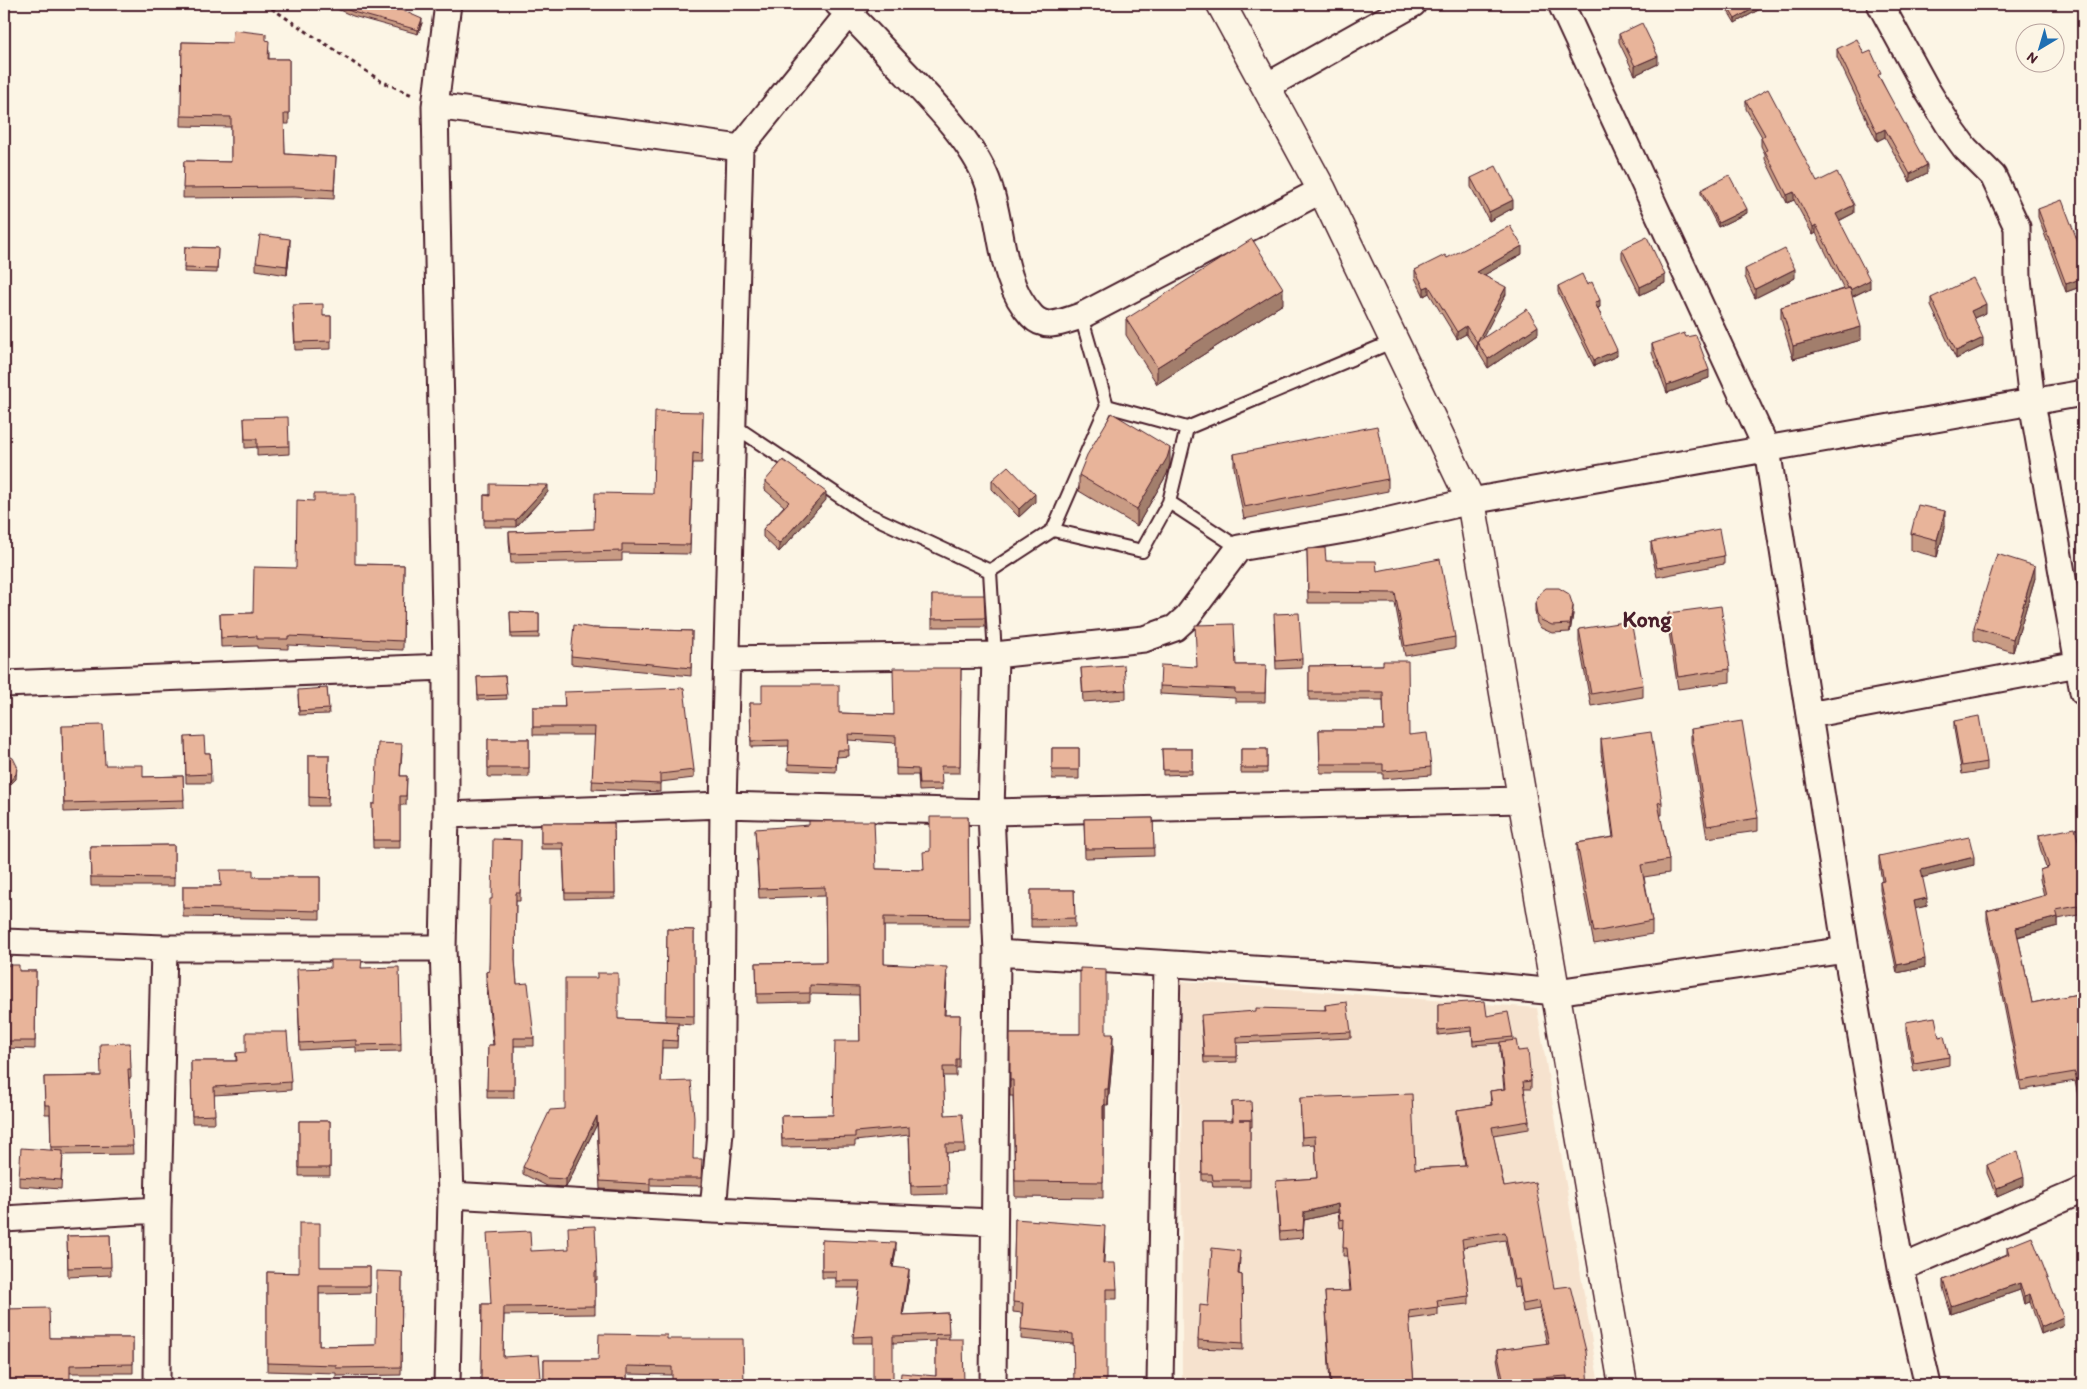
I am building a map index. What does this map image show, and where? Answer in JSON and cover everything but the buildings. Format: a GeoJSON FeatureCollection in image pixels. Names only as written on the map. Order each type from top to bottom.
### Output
{"type":"FeatureCollection","features":[{"type":"Feature","properties":{"kind":"main road"},"geometry":{"type":"LineString","coordinates":[[1220,4],[1267,86],[1322,190],[1470,501],[1623,1385]]}},
{"type":"Feature","properties":{"kind":"street"},"geometry":{"type":"LineString","coordinates":[[446,1385],[451,1195],[443,948],[446,815],[446,667],[435,106],[448,4]]}},
{"type":"Feature","properties":{"kind":"street"},"geometry":{"type":"LineString","coordinates":[[1267,86],[1413,4]]}},
{"type":"Feature","properties":{"kind":"street"},"geometry":{"type":"LineString","coordinates":[[1561,4],[1767,448],[1846,950],[1901,1268],[1928,1385]]}},
{"type":"Feature","properties":{"kind":"street"},"geometry":{"type":"LineString","coordinates":[[1880,4],[1927,90],[1951,129],[1965,148],[1992,176],[2017,227],[2018,279],[2032,402],[2083,692]]}},
{"type":"Feature","properties":{"kind":"street"},"geometry":{"type":"LineString","coordinates":[[713,1210],[720,1132],[723,805],[740,148],[847,7],[940,110],[969,148],[987,180],[1014,292],[1033,317],[1051,325],[1081,316],[1322,190]]}},
{"type":"Feature","properties":{"kind":"street"},"geometry":{"type":"LineString","coordinates":[[435,106],[740,148]]}},
{"type":"Feature","properties":{"kind":"street"},"geometry":{"type":"LineString","coordinates":[[727,659],[995,655],[1144,638],[1175,628],[1187,617],[1239,548],[1356,528],[1470,501],[2083,393]]}},
{"type":"Feature","properties":{"kind":"street"},"geometry":{"type":"LineString","coordinates":[[993,1385],[993,1222],[997,953],[991,812],[995,655]]}},
{"type":"Feature","properties":{"kind":"street"},"geometry":{"type":"LineString","coordinates":[[1809,714],[2078,664]]}},
{"type":"Feature","properties":{"kind":"street"},"geometry":{"type":"LineString","coordinates":[[4,684],[446,667]]}},
{"type":"Feature","properties":{"kind":"street"},"geometry":{"type":"LineString","coordinates":[[446,815],[723,805],[991,812],[1522,800]]}},
{"type":"Feature","properties":{"kind":"street"},"geometry":{"type":"LineString","coordinates":[[4,942],[164,948],[443,948]]}},
{"type":"Feature","properties":{"kind":"street"},"geometry":{"type":"LineString","coordinates":[[157,1385],[158,1210],[164,948]]}},
{"type":"Feature","properties":{"kind":"street"},"geometry":{"type":"LineString","coordinates":[[997,953],[1432,980],[1556,992],[1846,950]]}},
{"type":"Feature","properties":{"kind":"street"},"geometry":{"type":"LineString","coordinates":[[1160,1385],[1166,964]]}},
{"type":"Feature","properties":{"kind":"street"},"geometry":{"type":"LineString","coordinates":[[1901,1268],[2083,1190]]}},
{"type":"Feature","properties":{"kind":"street"},"geometry":{"type":"LineString","coordinates":[[451,1195],[713,1210],[993,1222]]}},
{"type":"Feature","properties":{"kind":"street"},"geometry":{"type":"LineString","coordinates":[[4,1219],[158,1210]]}},
{"type":"Feature","properties":{"kind":"lane"},"geometry":{"type":"LineString","coordinates":[[990,571],[1053,530],[1107,406],[1081,316]]}},
{"type":"Feature","properties":{"kind":"lane"},"geometry":{"type":"LineString","coordinates":[[1107,406],[1187,428],[1394,341]]}},
{"type":"Feature","properties":{"kind":"lane"},"geometry":{"type":"LineString","coordinates":[[733,425],[863,512],[990,571]]}},
{"type":"Feature","properties":{"kind":"lane"},"geometry":{"type":"LineString","coordinates":[[1053,530],[1142,550],[1169,502],[1187,428]]}},
{"type":"Feature","properties":{"kind":"lane"},"geometry":{"type":"LineString","coordinates":[[1169,502],[1239,548]]}},
{"type":"Feature","properties":{"kind":"lane"},"geometry":{"type":"LineString","coordinates":[[990,571],[995,655]]}},
{"type":"Feature","properties":{"kind":"path"},"geometry":{"type":"LineString","coordinates":[[265,4],[381,81],[435,106]]}},
{"type":"Feature","properties":{"kind":"shaded area"},"geometry":{"type":"Polygon","coordinates":[[[1181,981],[1537,1008],[1599,1385],[1182,1385],[1181,981]]]}},
{"type":"Feature","properties":{"kind":"district","name":"Kong"},"geometry":{"type":"Point","coordinates":[1647,619]}}]}
